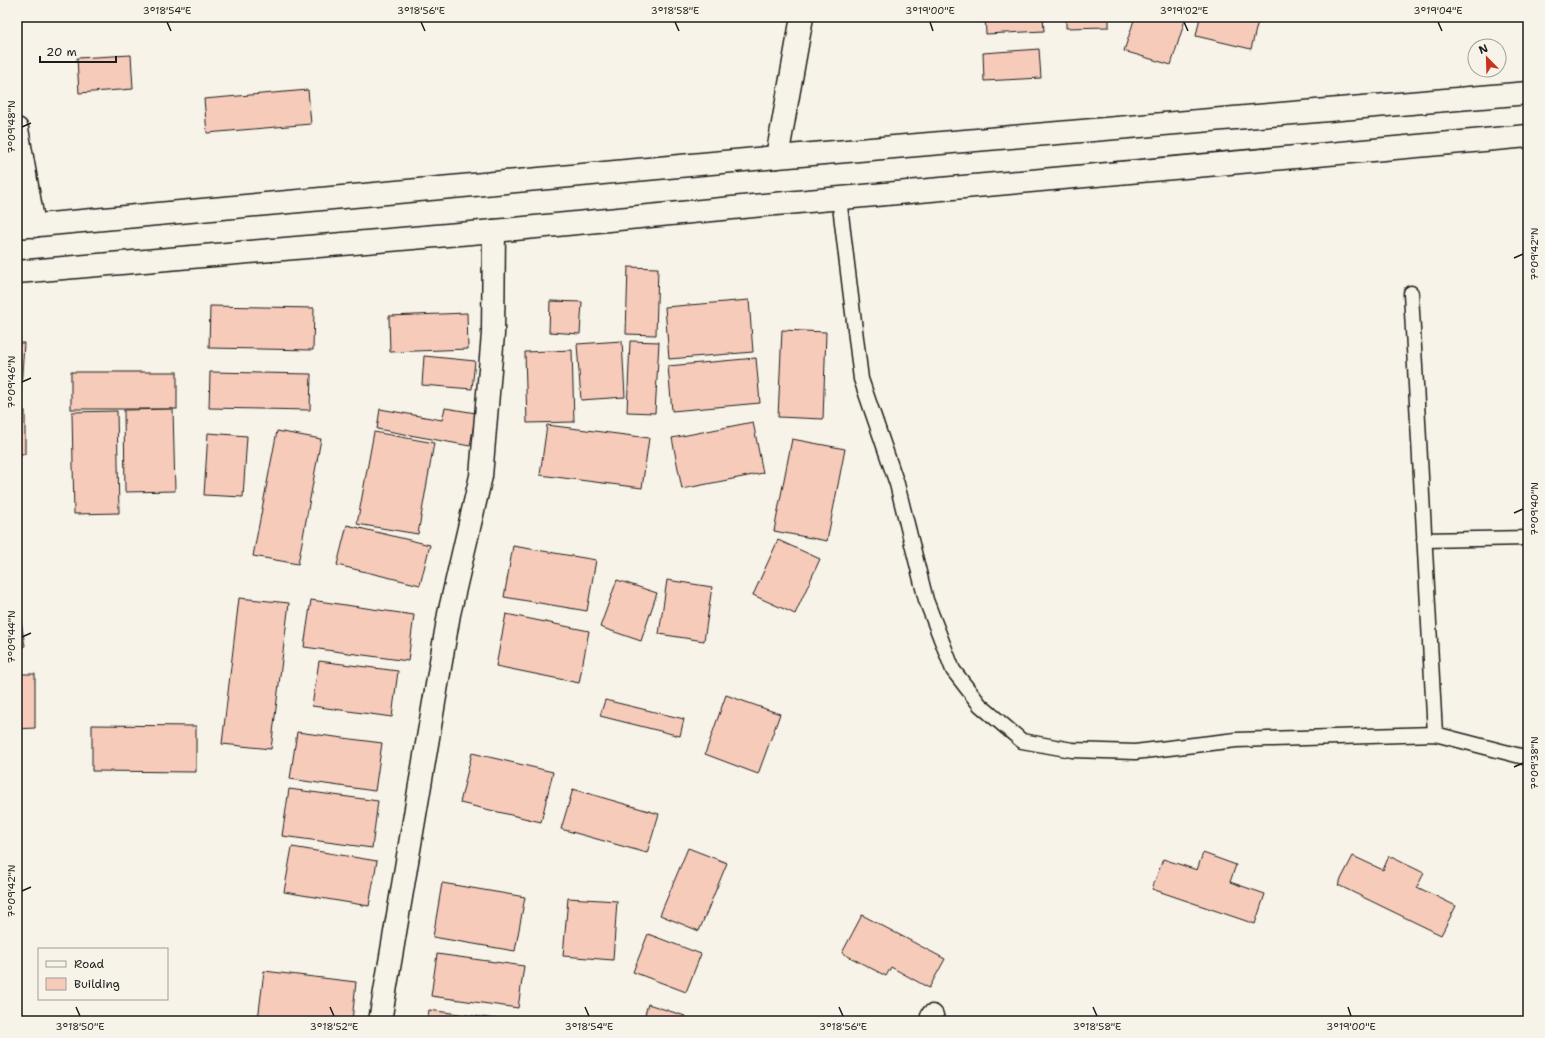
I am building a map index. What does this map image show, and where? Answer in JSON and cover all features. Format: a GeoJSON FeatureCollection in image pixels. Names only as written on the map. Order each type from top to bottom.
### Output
{"type":"FeatureCollection","features":[{"type":"Feature","properties":{"kind":"main road"},"geometry":{"type":"LineString","coordinates":[[777,157],[802,17]]}},
{"type":"Feature","properties":{"kind":"main road"},"geometry":{"type":"LineString","coordinates":[[17,129],[26,227],[777,157],[1528,93]]}},
{"type":"Feature","properties":{"kind":"main road"},"geometry":{"type":"LineString","coordinates":[[17,272],[494,231],[839,198],[1528,136]]}},
{"type":"Feature","properties":{"kind":"main road"},"geometry":{"type":"LineString","coordinates":[[380,1021],[449,614],[481,476],[493,334],[494,231]]}},
{"type":"Feature","properties":{"kind":"lane"},"geometry":{"type":"LineString","coordinates":[[839,198],[861,379],[897,484],[926,600],[953,670],[980,705],[1022,741],[1072,750],[1135,752],[1236,740],[1435,734],[1528,758]]}},
{"type":"Feature","properties":{"kind":"lane"},"geometry":{"type":"LineString","coordinates":[[1411,293],[1435,734]]}},
{"type":"Feature","properties":{"kind":"lane"},"geometry":{"type":"LineString","coordinates":[[1424,540],[1528,538]]}},
{"type":"Feature","properties":{"kind":"building"},"geometry":{"type":"Polygon","coordinates":[[[985,17],[1043,17],[1044,31],[986,34],[985,17]]]}},
{"type":"Feature","properties":{"kind":"building"},"geometry":{"type":"Polygon","coordinates":[[[1066,17],[1109,17],[1109,27],[1066,28],[1066,17]]]}},
{"type":"Feature","properties":{"kind":"building"},"geometry":{"type":"Polygon","coordinates":[[[1135,17],[1186,17],[1171,65],[1124,51],[1135,17]]]}},
{"type":"Feature","properties":{"kind":"building"},"geometry":{"type":"Polygon","coordinates":[[[1200,17],[1259,17],[1251,49],[1196,36],[1200,17]]]}},
{"type":"Feature","properties":{"kind":"building"},"geometry":{"type":"Polygon","coordinates":[[[1039,49],[1041,78],[984,81],[983,53],[1039,49]]]}},
{"type":"Feature","properties":{"kind":"building"},"geometry":{"type":"Polygon","coordinates":[[[131,55],[133,89],[79,93],[77,58],[131,55]]]}},
{"type":"Feature","properties":{"kind":"building"},"geometry":{"type":"Polygon","coordinates":[[[308,90],[311,124],[207,133],[204,99],[308,90]]]}},
{"type":"Feature","properties":{"kind":"building"},"geometry":{"type":"Polygon","coordinates":[[[628,267],[658,268],[656,335],[626,334],[628,267]]]}},
{"type":"Feature","properties":{"kind":"building"},"geometry":{"type":"Polygon","coordinates":[[[749,300],[753,352],[669,359],[665,307],[749,300]]]}},
{"type":"Feature","properties":{"kind":"building"},"geometry":{"type":"Polygon","coordinates":[[[550,301],[582,302],[580,334],[549,332],[550,301]]]}},
{"type":"Feature","properties":{"kind":"building"},"geometry":{"type":"Polygon","coordinates":[[[210,306],[314,308],[313,350],[209,348],[210,306]]]}},
{"type":"Feature","properties":{"kind":"building"},"geometry":{"type":"Polygon","coordinates":[[[467,313],[468,349],[390,352],[389,316],[467,313]]]}},
{"type":"Feature","properties":{"kind":"building"},"geometry":{"type":"Polygon","coordinates":[[[782,330],[826,332],[823,419],[778,417],[782,330]]]}},
{"type":"Feature","properties":{"kind":"building"},"geometry":{"type":"Polygon","coordinates":[[[622,341],[625,397],[581,400],[577,344],[622,341]]]}},
{"type":"Feature","properties":{"kind":"building"},"geometry":{"type":"Polygon","coordinates":[[[630,341],[659,342],[655,413],[627,412],[630,341]]]}},
{"type":"Feature","properties":{"kind":"building"},"geometry":{"type":"Polygon","coordinates":[[[17,343],[24,343],[20,405],[17,404],[17,343]]]}},
{"type":"Feature","properties":{"kind":"building"},"geometry":{"type":"Polygon","coordinates":[[[572,350],[574,422],[527,423],[525,352],[572,350]]]}},
{"type":"Feature","properties":{"kind":"building"},"geometry":{"type":"Polygon","coordinates":[[[424,356],[475,361],[472,389],[422,385],[424,356]]]}},
{"type":"Feature","properties":{"kind":"building"},"geometry":{"type":"Polygon","coordinates":[[[756,358],[760,403],[672,411],[668,366],[756,358]]]}},
{"type":"Feature","properties":{"kind":"building"},"geometry":{"type":"Polygon","coordinates":[[[71,372],[177,372],[177,409],[71,409],[71,372]]]}},
{"type":"Feature","properties":{"kind":"building"},"geometry":{"type":"Polygon","coordinates":[[[210,372],[311,374],[310,410],[209,408],[210,372]]]}},
{"type":"Feature","properties":{"kind":"building"},"geometry":{"type":"Polygon","coordinates":[[[445,408],[476,413],[470,446],[377,429],[380,409],[442,420],[445,408]]]}},
{"type":"Feature","properties":{"kind":"building"},"geometry":{"type":"Polygon","coordinates":[[[173,409],[175,491],[125,492],[124,410],[173,409]]]}},
{"type":"Feature","properties":{"kind":"building"},"geometry":{"type":"Polygon","coordinates":[[[17,411],[25,411],[25,454],[17,454],[17,411]]]}},
{"type":"Feature","properties":{"kind":"building"},"geometry":{"type":"Polygon","coordinates":[[[117,411],[119,513],[74,514],[72,412],[117,411]]]}},
{"type":"Feature","properties":{"kind":"building"},"geometry":{"type":"Polygon","coordinates":[[[753,422],[763,473],[682,489],[672,438],[753,422]]]}},
{"type":"Feature","properties":{"kind":"building"},"geometry":{"type":"Polygon","coordinates":[[[547,425],[649,438],[642,488],[540,475],[547,425]]]}},
{"type":"Feature","properties":{"kind":"building"},"geometry":{"type":"Polygon","coordinates":[[[277,431],[321,439],[298,564],[253,556],[277,431]]]}},
{"type":"Feature","properties":{"kind":"building"},"geometry":{"type":"Polygon","coordinates":[[[374,432],[434,443],[418,534],[357,524],[374,432]]]}},
{"type":"Feature","properties":{"kind":"building"},"geometry":{"type":"Polygon","coordinates":[[[208,433],[247,436],[243,497],[204,495],[208,433]]]}},
{"type":"Feature","properties":{"kind":"building"},"geometry":{"type":"Polygon","coordinates":[[[792,439],[845,449],[827,541],[774,531],[792,439]]]}},
{"type":"Feature","properties":{"kind":"building"},"geometry":{"type":"Polygon","coordinates":[[[347,525],[430,545],[420,585],[337,565],[347,525]]]}},
{"type":"Feature","properties":{"kind":"building"},"geometry":{"type":"Polygon","coordinates":[[[778,540],[820,559],[795,614],[753,595],[778,540]]]}},
{"type":"Feature","properties":{"kind":"building"},"geometry":{"type":"Polygon","coordinates":[[[513,546],[596,560],[587,611],[504,597],[513,546]]]}},
{"type":"Feature","properties":{"kind":"building"},"geometry":{"type":"Polygon","coordinates":[[[617,580],[657,593],[641,641],[600,627],[617,580]]]}},
{"type":"Feature","properties":{"kind":"building"},"geometry":{"type":"Polygon","coordinates":[[[667,580],[712,587],[704,641],[659,634],[667,580]]]}},
{"type":"Feature","properties":{"kind":"building"},"geometry":{"type":"Polygon","coordinates":[[[17,596],[25,646],[17,647],[17,596]]]}},
{"type":"Feature","properties":{"kind":"building"},"geometry":{"type":"Polygon","coordinates":[[[239,598],[289,603],[271,749],[222,744],[239,598]]]}},
{"type":"Feature","properties":{"kind":"building"},"geometry":{"type":"Polygon","coordinates":[[[311,600],[414,615],[408,661],[304,647],[311,600]]]}},
{"type":"Feature","properties":{"kind":"building"},"geometry":{"type":"Polygon","coordinates":[[[506,614],[589,631],[579,683],[496,666],[506,614]]]}},
{"type":"Feature","properties":{"kind":"building"},"geometry":{"type":"Polygon","coordinates":[[[319,661],[398,671],[392,717],[312,706],[319,661]]]}},
{"type":"Feature","properties":{"kind":"building"},"geometry":{"type":"Polygon","coordinates":[[[17,674],[35,674],[35,728],[17,729],[17,674]]]}},
{"type":"Feature","properties":{"kind":"building"},"geometry":{"type":"Polygon","coordinates":[[[726,695],[780,714],[758,774],[705,754],[726,695]]]}},
{"type":"Feature","properties":{"kind":"building"},"geometry":{"type":"Polygon","coordinates":[[[605,700],[684,719],[680,736],[600,716],[605,700]]]}},
{"type":"Feature","properties":{"kind":"building"},"geometry":{"type":"Polygon","coordinates":[[[92,725],[196,726],[196,772],[92,771],[92,725]]]}},
{"type":"Feature","properties":{"kind":"building"},"geometry":{"type":"Polygon","coordinates":[[[297,732],[382,743],[375,791],[290,779],[297,732]]]}},
{"type":"Feature","properties":{"kind":"building"},"geometry":{"type":"Polygon","coordinates":[[[472,753],[553,772],[541,822],[460,803],[472,753]]]}},
{"type":"Feature","properties":{"kind":"building"},"geometry":{"type":"Polygon","coordinates":[[[289,789],[378,801],[372,848],[282,836],[289,789]]]}},
{"type":"Feature","properties":{"kind":"building"},"geometry":{"type":"Polygon","coordinates":[[[573,789],[659,814],[647,853],[561,829],[573,789]]]}},
{"type":"Feature","properties":{"kind":"building"},"geometry":{"type":"Polygon","coordinates":[[[292,847],[377,861],[369,906],[284,892],[292,847]]]}},
{"type":"Feature","properties":{"kind":"building"},"geometry":{"type":"Polygon","coordinates":[[[688,848],[727,863],[699,931],[660,915],[688,848]]]}},
{"type":"Feature","properties":{"kind":"building"},"geometry":{"type":"Polygon","coordinates":[[[1203,853],[1236,865],[1230,882],[1265,894],[1255,924],[1152,889],[1163,859],[1197,870],[1203,853]]]}},
{"type":"Feature","properties":{"kind":"building"},"geometry":{"type":"Polygon","coordinates":[[[1353,856],[1383,870],[1389,856],[1424,873],[1417,887],[1456,906],[1441,935],[1338,885],[1353,856]]]}},
{"type":"Feature","properties":{"kind":"building"},"geometry":{"type":"Polygon","coordinates":[[[442,883],[525,897],[515,951],[433,937],[442,883]]]}},
{"type":"Feature","properties":{"kind":"building"},"geometry":{"type":"Polygon","coordinates":[[[568,898],[617,901],[613,960],[563,956],[568,898]]]}},
{"type":"Feature","properties":{"kind":"building"},"geometry":{"type":"Polygon","coordinates":[[[862,915],[945,959],[929,988],[891,967],[886,976],[842,953],[862,915]]]}},
{"type":"Feature","properties":{"kind":"building"},"geometry":{"type":"Polygon","coordinates":[[[648,934],[701,954],[686,992],[633,972],[648,934]]]}},
{"type":"Feature","properties":{"kind":"building"},"geometry":{"type":"Polygon","coordinates":[[[437,954],[524,966],[518,1008],[431,996],[437,954]]]}},
{"type":"Feature","properties":{"kind":"building"},"geometry":{"type":"Polygon","coordinates":[[[264,971],[356,982],[352,1021],[258,1020],[264,971]]]}},
{"type":"Feature","properties":{"kind":"building"},"geometry":{"type":"Polygon","coordinates":[[[648,1004],[685,1016],[683,1021],[643,1021],[648,1004]]]}},
{"type":"Feature","properties":{"kind":"building"},"geometry":{"type":"Polygon","coordinates":[[[429,1010],[510,1021],[427,1021],[429,1010]]]}}]}
